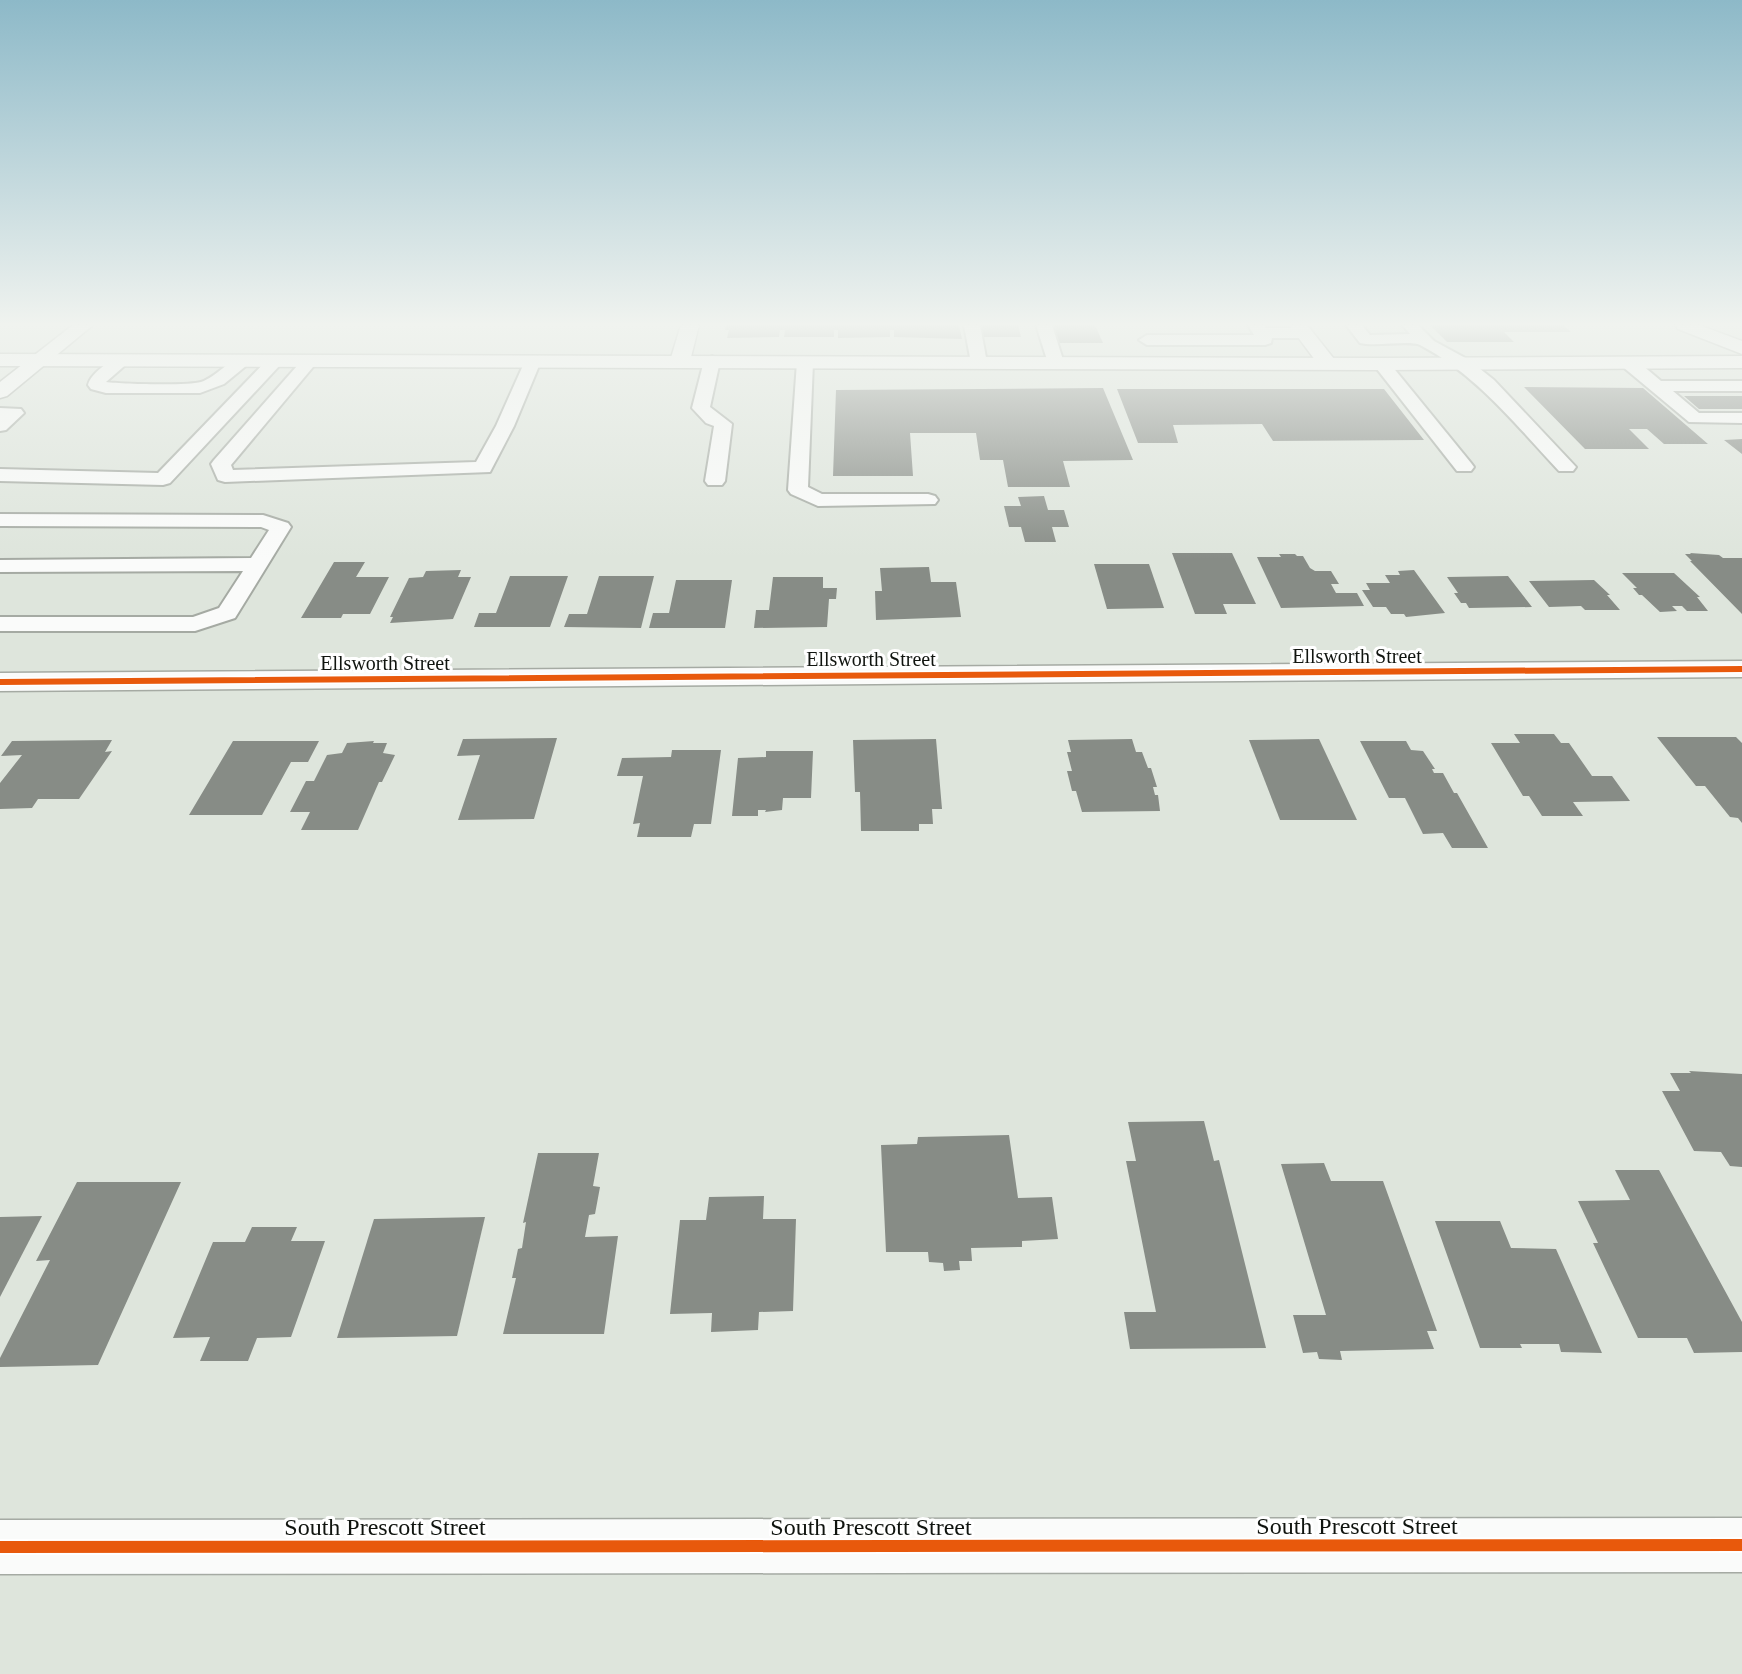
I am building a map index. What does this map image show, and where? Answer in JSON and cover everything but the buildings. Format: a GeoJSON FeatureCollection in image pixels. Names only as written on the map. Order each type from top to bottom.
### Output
{"type":"FeatureCollection","features":[{"type":"Feature","properties":{"kind":"street","name":"Ellsworth Street"},"geometry":{"type":"LineString","coordinates":[[0,682],[1742,669]]}},
{"type":"Feature","properties":{"kind":"street","name":"South Prescott Street"},"geometry":{"type":"LineString","coordinates":[[0,1547],[1742,1545]]}},
{"type":"Feature","properties":{"kind":"lane"},"geometry":{"type":"LineString","coordinates":[[0,476],[163,479],[235,403]]}},
{"type":"Feature","properties":{"kind":"lane"},"geometry":{"type":"LineString","coordinates":[[274,403],[221,464],[225,476],[483,468],[515,403]]}},
{"type":"Feature","properties":{"kind":"lane"},"geometry":{"type":"LineString","coordinates":[[702,403],[701,408],[712,419],[723,424],[715,481]]}},
{"type":"Feature","properties":{"kind":"lane"},"geometry":{"type":"LineString","coordinates":[[802,403],[798,490],[819,500],[928,500]]}},
{"type":"Feature","properties":{"kind":"lane"},"geometry":{"type":"LineString","coordinates":[[1413,403],[1464,467]]}},
{"type":"Feature","properties":{"kind":"lane"},"geometry":{"type":"LineString","coordinates":[[1506,403],[1566,467]]}},
{"type":"Feature","properties":{"kind":"lane"},"geometry":{"type":"LineString","coordinates":[[1678,403],[1695,418],[1735,415]]}},
{"type":"Feature","properties":{"kind":"lane"},"geometry":{"type":"LineString","coordinates":[[0,413],[15,413],[0,426]]}},
{"type":"Feature","properties":{"kind":"lane"},"geometry":{"type":"LineString","coordinates":[[0,520],[263,521],[282,527],[227,613],[195,624],[0,624]]}},
{"type":"Feature","properties":{"kind":"lane"},"geometry":{"type":"LineString","coordinates":[[0,566],[258,564]]}},
{"type":"Feature","properties":{"kind":"cycle path"},"geometry":{"type":"LineString","coordinates":[[0,682],[1742,669]]}},
{"type":"Feature","properties":{"kind":"cycle path"},"geometry":{"type":"LineString","coordinates":[[0,1547],[1742,1545]]}}]}
